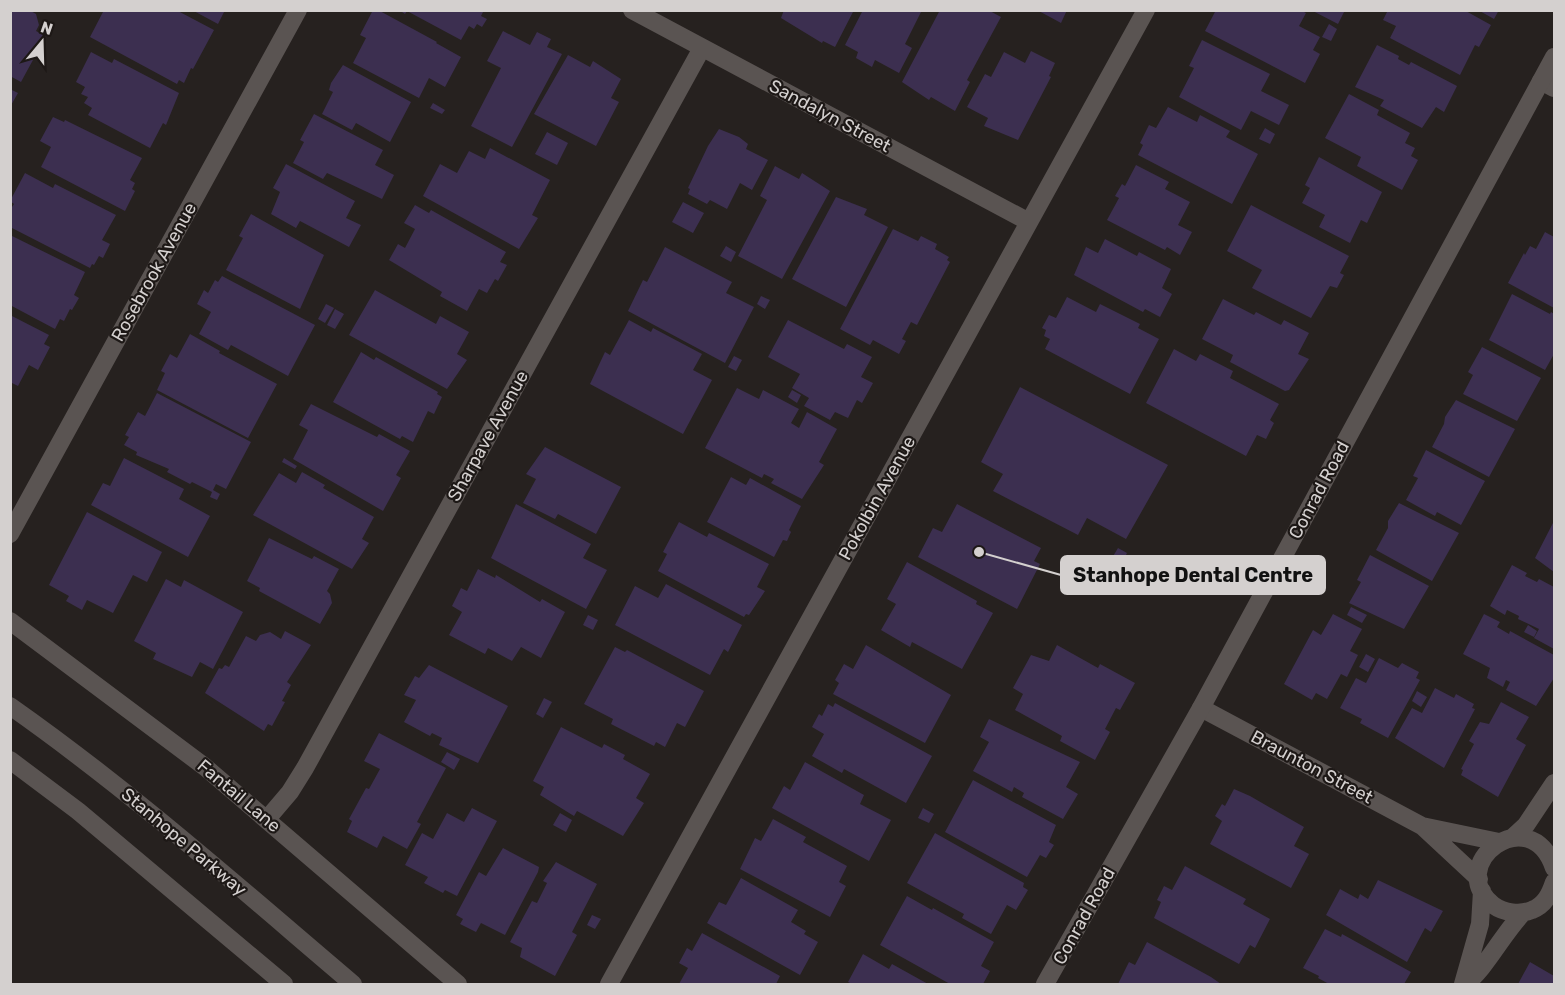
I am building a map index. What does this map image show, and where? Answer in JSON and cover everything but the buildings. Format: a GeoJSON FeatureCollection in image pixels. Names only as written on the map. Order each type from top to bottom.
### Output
{"type":"FeatureCollection","features":[{"type":"Feature","properties":{"kind":"street","name":"Rosebrook Avenue"},"geometry":{"type":"LineString","coordinates":[[10,534],[298,10]]}},
{"type":"Feature","properties":{"kind":"street","name":"Sandalyn Street"},"geometry":{"type":"LineString","coordinates":[[632,10],[1029,222]]}},
{"type":"Feature","properties":{"kind":"street","name":"Pokolbin Avenue"},"geometry":{"type":"LineString","coordinates":[[609,984],[1146,10]]}},
{"type":"Feature","properties":{"kind":"street","name":"Sharpave Avenue"},"geometry":{"type":"LineString","coordinates":[[267,819],[290,792],[305,768],[702,48]]}},
{"type":"Feature","properties":{"kind":"street","name":"Conrad Road"},"geometry":{"type":"LineString","coordinates":[[1046,984],[1548,85],[1554,57]]}},
{"type":"Feature","properties":{"kind":"street","name":"Fantail Lane"},"geometry":{"type":"LineString","coordinates":[[10,621],[196,760],[458,984]]}},
{"type":"Feature","properties":{"kind":"street","name":"Stanhope Parkway"},"geometry":{"type":"LineString","coordinates":[[10,706],[98,770],[171,829],[352,984]]}},
{"type":"Feature","properties":{"kind":"street","name":"Braunton Street"},"geometry":{"type":"LineString","coordinates":[[1201,708],[1422,826],[1480,885],[1498,909],[1528,911]]}},
{"type":"Feature","properties":{"kind":"street"},"geometry":{"type":"LineString","coordinates":[[10,760],[78,811],[284,984]]}},
{"type":"Feature","properties":{"kind":"street"},"geometry":{"type":"LineString","coordinates":[[1464,984],[1480,924],[1483,857],[1526,825],[1551,784],[1554,783]]}},
{"type":"Feature","properties":{"kind":"street","name":"Braunton Street"},"geometry":{"type":"LineString","coordinates":[[1422,826],[1534,842],[1552,862]]}},
{"type":"Feature","properties":{"kind":"street"},"geometry":{"type":"LineString","coordinates":[[1552,862],[1554,837]]}},
{"type":"Feature","properties":{"kind":"street"},"geometry":{"type":"LineString","coordinates":[[1464,984],[1475,977],[1503,935],[1551,893],[1554,882]]}},
{"type":"Feature","properties":{"kind":"street"},"geometry":{"type":"LineString","coordinates":[[1528,911],[1554,915]]}},
{"type":"Feature","properties":{"kind":"place","name":"Stanhope Dental Centre"},"geometry":{"type":"Point","coordinates":[979,552]}}]}
